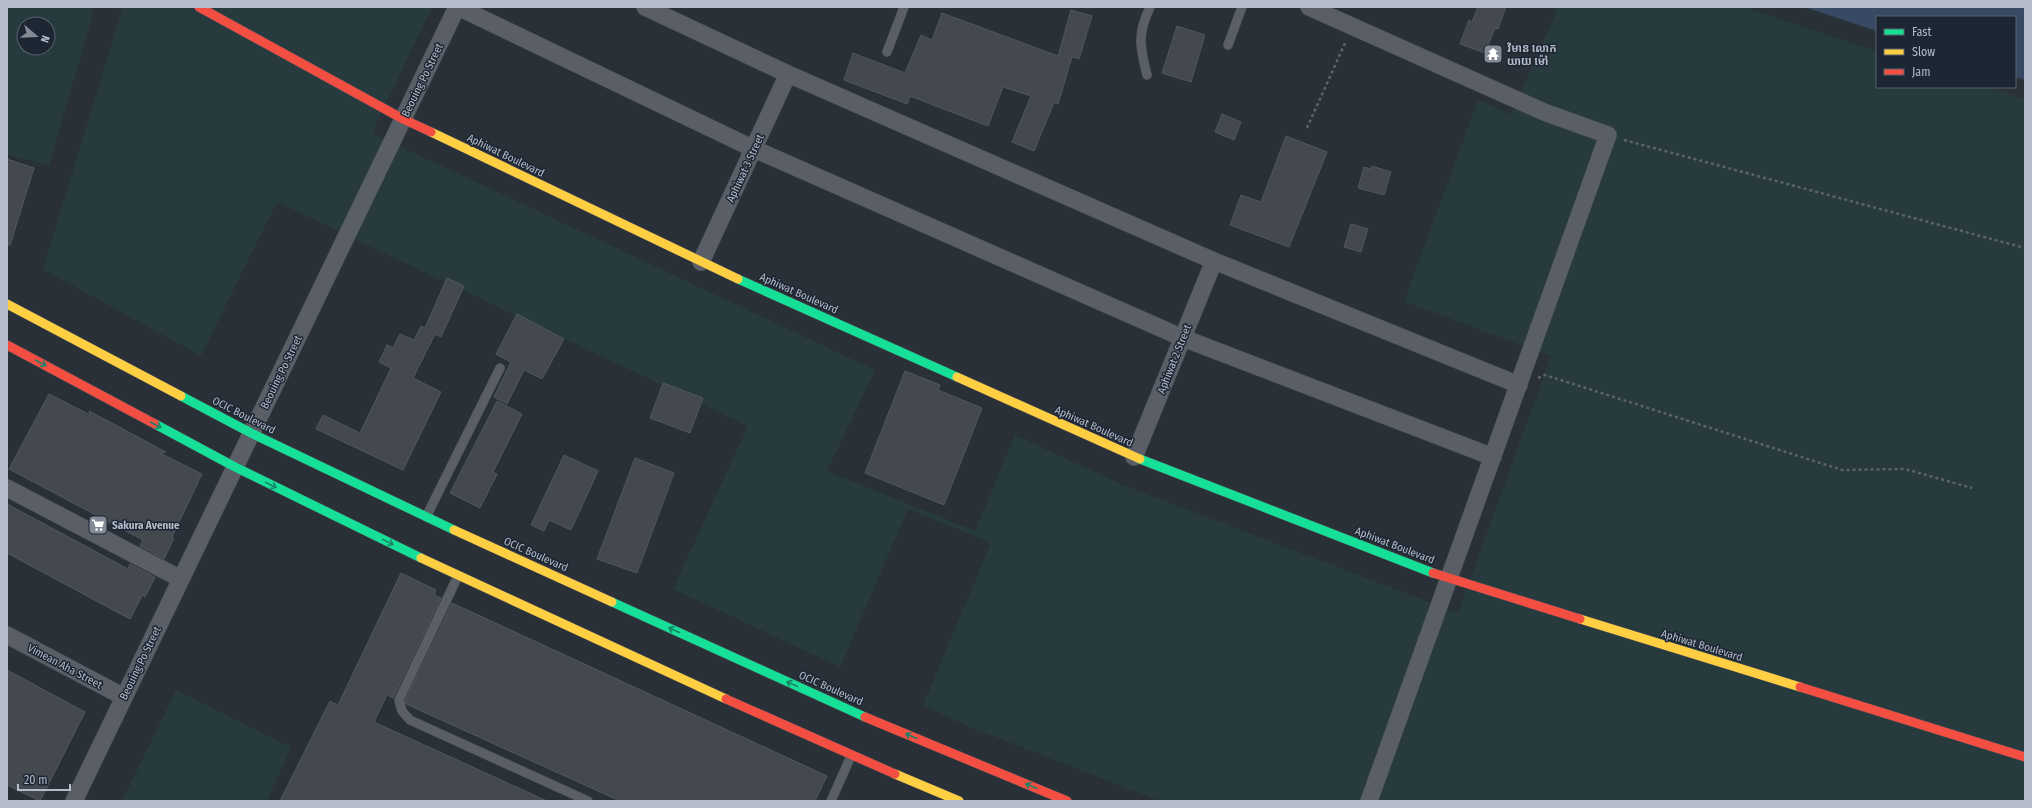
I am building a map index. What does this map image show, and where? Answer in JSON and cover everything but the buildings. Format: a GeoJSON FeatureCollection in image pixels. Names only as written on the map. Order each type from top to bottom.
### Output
{"type":"FeatureCollection","features":[{"type":"Feature","properties":{"kind":"street","name":"Aphiwat Boulevard"},"geometry":{"type":"LineString","coordinates":[[199,7],[403,119],[701,262],[1134,457],[1449,579],[2025,757]]}},
{"type":"Feature","properties":{"kind":"street","name":"Beouing Po Street"},"geometry":{"type":"LineString","coordinates":[[74,801],[457,7]]}},
{"type":"Feature","properties":{"kind":"street"},"geometry":{"type":"LineString","coordinates":[[457,7],[754,149],[1183,338],[1493,457]]}},
{"type":"Feature","properties":{"kind":"street"},"geometry":{"type":"LineString","coordinates":[[646,7],[788,74],[1214,261],[1519,385]]}},
{"type":"Feature","properties":{"kind":"street"},"geometry":{"type":"LineString","coordinates":[[1309,7],[1544,112],[1608,135],[1370,801]]}},
{"type":"Feature","properties":{"kind":"street","name":"Aphiwat 3 Street"},"geometry":{"type":"LineString","coordinates":[[701,262],[788,74]]}},
{"type":"Feature","properties":{"kind":"street","name":"Aphiwat 2 Street"},"geometry":{"type":"LineString","coordinates":[[1134,457],[1214,261]]}},
{"type":"Feature","properties":{"kind":"street","name":"OCIC Boulevard"},"geometry":{"type":"LineString","coordinates":[[7,304],[251,433],[426,517],[870,719],[1067,801]]}},
{"type":"Feature","properties":{"kind":"street"},"geometry":{"type":"LineString","coordinates":[[7,345],[235,467],[458,576],[851,756],[960,801]]}},
{"type":"Feature","properties":{"kind":"street"},"geometry":{"type":"LineString","coordinates":[[7,488],[181,579]]}},
{"type":"Feature","properties":{"kind":"street","name":"Vimean Aha Street"},"geometry":{"type":"LineString","coordinates":[[7,635],[124,698]]}},
{"type":"Feature","properties":{"kind":"lane"},"geometry":{"type":"LineString","coordinates":[[887,52],[904,7]]}},
{"type":"Feature","properties":{"kind":"lane"},"geometry":{"type":"LineString","coordinates":[[1146,76],[1140,48],[1143,22],[1150,7]]}},
{"type":"Feature","properties":{"kind":"lane"},"geometry":{"type":"LineString","coordinates":[[1228,45],[1242,7]]}},
{"type":"Feature","properties":{"kind":"lane"},"geometry":{"type":"LineString","coordinates":[[426,517],[500,368]]}},
{"type":"Feature","properties":{"kind":"lane"},"geometry":{"type":"LineString","coordinates":[[458,576],[399,700],[402,711],[410,720],[588,801]]}},
{"type":"Feature","properties":{"kind":"lane"},"geometry":{"type":"LineString","coordinates":[[831,801],[851,756]]}},
{"type":"Feature","properties":{"kind":"path"},"geometry":{"type":"LineString","coordinates":[[1307,128],[1353,26]]}},
{"type":"Feature","properties":{"kind":"path"},"geometry":{"type":"LineString","coordinates":[[1608,135],[2025,248]]}},
{"type":"Feature","properties":{"kind":"path"},"geometry":{"type":"LineString","coordinates":[[1519,385],[1545,375],[1842,470],[1905,469],[1972,488]]}},
{"type":"Feature","properties":{"kind":"green space"},"geometry":{"type":"Polygon","coordinates":[[[7,7],[84,7],[94,10],[49,166],[7,154],[7,7]]]}},
{"type":"Feature","properties":{"kind":"green space"},"geometry":{"type":"Polygon","coordinates":[[[118,7],[432,7],[372,133],[875,370],[827,471],[975,531],[1015,435],[1123,485],[1458,613],[1551,356],[1404,301],[1478,100],[1511,114],[1557,11],[1550,7],[1744,7],[1876,51],[1876,88],[1992,88],[2025,99],[2025,801],[1160,801],[965,725],[923,705],[991,543],[908,509],[840,667],[673,589],[748,426],[277,202],[201,356],[43,269],[122,10],[118,7]]]}},
{"type":"Feature","properties":{"kind":"green space"},"geometry":{"type":"Polygon","coordinates":[[[176,690],[291,747],[267,801],[122,801],[176,690]]]}},
{"type":"Feature","properties":{"kind":"water"},"geometry":{"type":"Polygon","coordinates":[[[1804,7],[2025,7],[2025,80],[2016,77],[2016,16],[1876,16],[1876,31],[1804,7]]]}},
{"type":"Feature","properties":{"kind":"traffic: fast"},"geometry":{"type":"LineString","coordinates":[[738,279],[957,377]]}},
{"type":"Feature","properties":{"kind":"traffic: fast"},"geometry":{"type":"LineString","coordinates":[[181,396],[251,433],[454,530]]}},
{"type":"Feature","properties":{"kind":"traffic: fast"},"geometry":{"type":"LineString","coordinates":[[155,424],[235,467],[421,558]]}},
{"type":"Feature","properties":{"kind":"traffic: fast"},"geometry":{"type":"LineString","coordinates":[[1140,459],[1433,573]]}},
{"type":"Feature","properties":{"kind":"traffic: fast"},"geometry":{"type":"LineString","coordinates":[[612,602],[865,717]]}},
{"type":"Feature","properties":{"kind":"traffic: slow"},"geometry":{"type":"LineString","coordinates":[[431,132],[738,279]]}},
{"type":"Feature","properties":{"kind":"traffic: slow"},"geometry":{"type":"LineString","coordinates":[[7,304],[181,396]]}},
{"type":"Feature","properties":{"kind":"traffic: slow"},"geometry":{"type":"LineString","coordinates":[[957,377],[1140,459]]}},
{"type":"Feature","properties":{"kind":"traffic: slow"},"geometry":{"type":"LineString","coordinates":[[454,530],[612,602]]}},
{"type":"Feature","properties":{"kind":"traffic: slow"},"geometry":{"type":"LineString","coordinates":[[421,558],[726,699]]}},
{"type":"Feature","properties":{"kind":"traffic: slow"},"geometry":{"type":"LineString","coordinates":[[1580,619],[1800,687]]}},
{"type":"Feature","properties":{"kind":"traffic: slow"},"geometry":{"type":"LineString","coordinates":[[895,774],[959,801]]}},
{"type":"Feature","properties":{"kind":"traffic: jam"},"geometry":{"type":"LineString","coordinates":[[199,7],[403,119],[431,132]]}},
{"type":"Feature","properties":{"kind":"traffic: jam"},"geometry":{"type":"LineString","coordinates":[[7,345],[155,424]]}},
{"type":"Feature","properties":{"kind":"traffic: jam"},"geometry":{"type":"LineString","coordinates":[[1433,573],[1580,619]]}},
{"type":"Feature","properties":{"kind":"traffic: jam"},"geometry":{"type":"LineString","coordinates":[[1800,687],[2025,757]]}},
{"type":"Feature","properties":{"kind":"traffic: jam"},"geometry":{"type":"LineString","coordinates":[[726,699],[895,774]]}},
{"type":"Feature","properties":{"kind":"traffic: jam"},"geometry":{"type":"LineString","coordinates":[[865,717],[1067,801]]}},
{"type":"Feature","properties":{"kind":"place","name":"វិមាន លោក យាយ ម៉ៅ"},"geometry":{"type":"Point","coordinates":[1493,54]}},
{"type":"Feature","properties":{"kind":"place","name":"Sakura Avenue"},"geometry":{"type":"Point","coordinates":[98,525]}}]}
